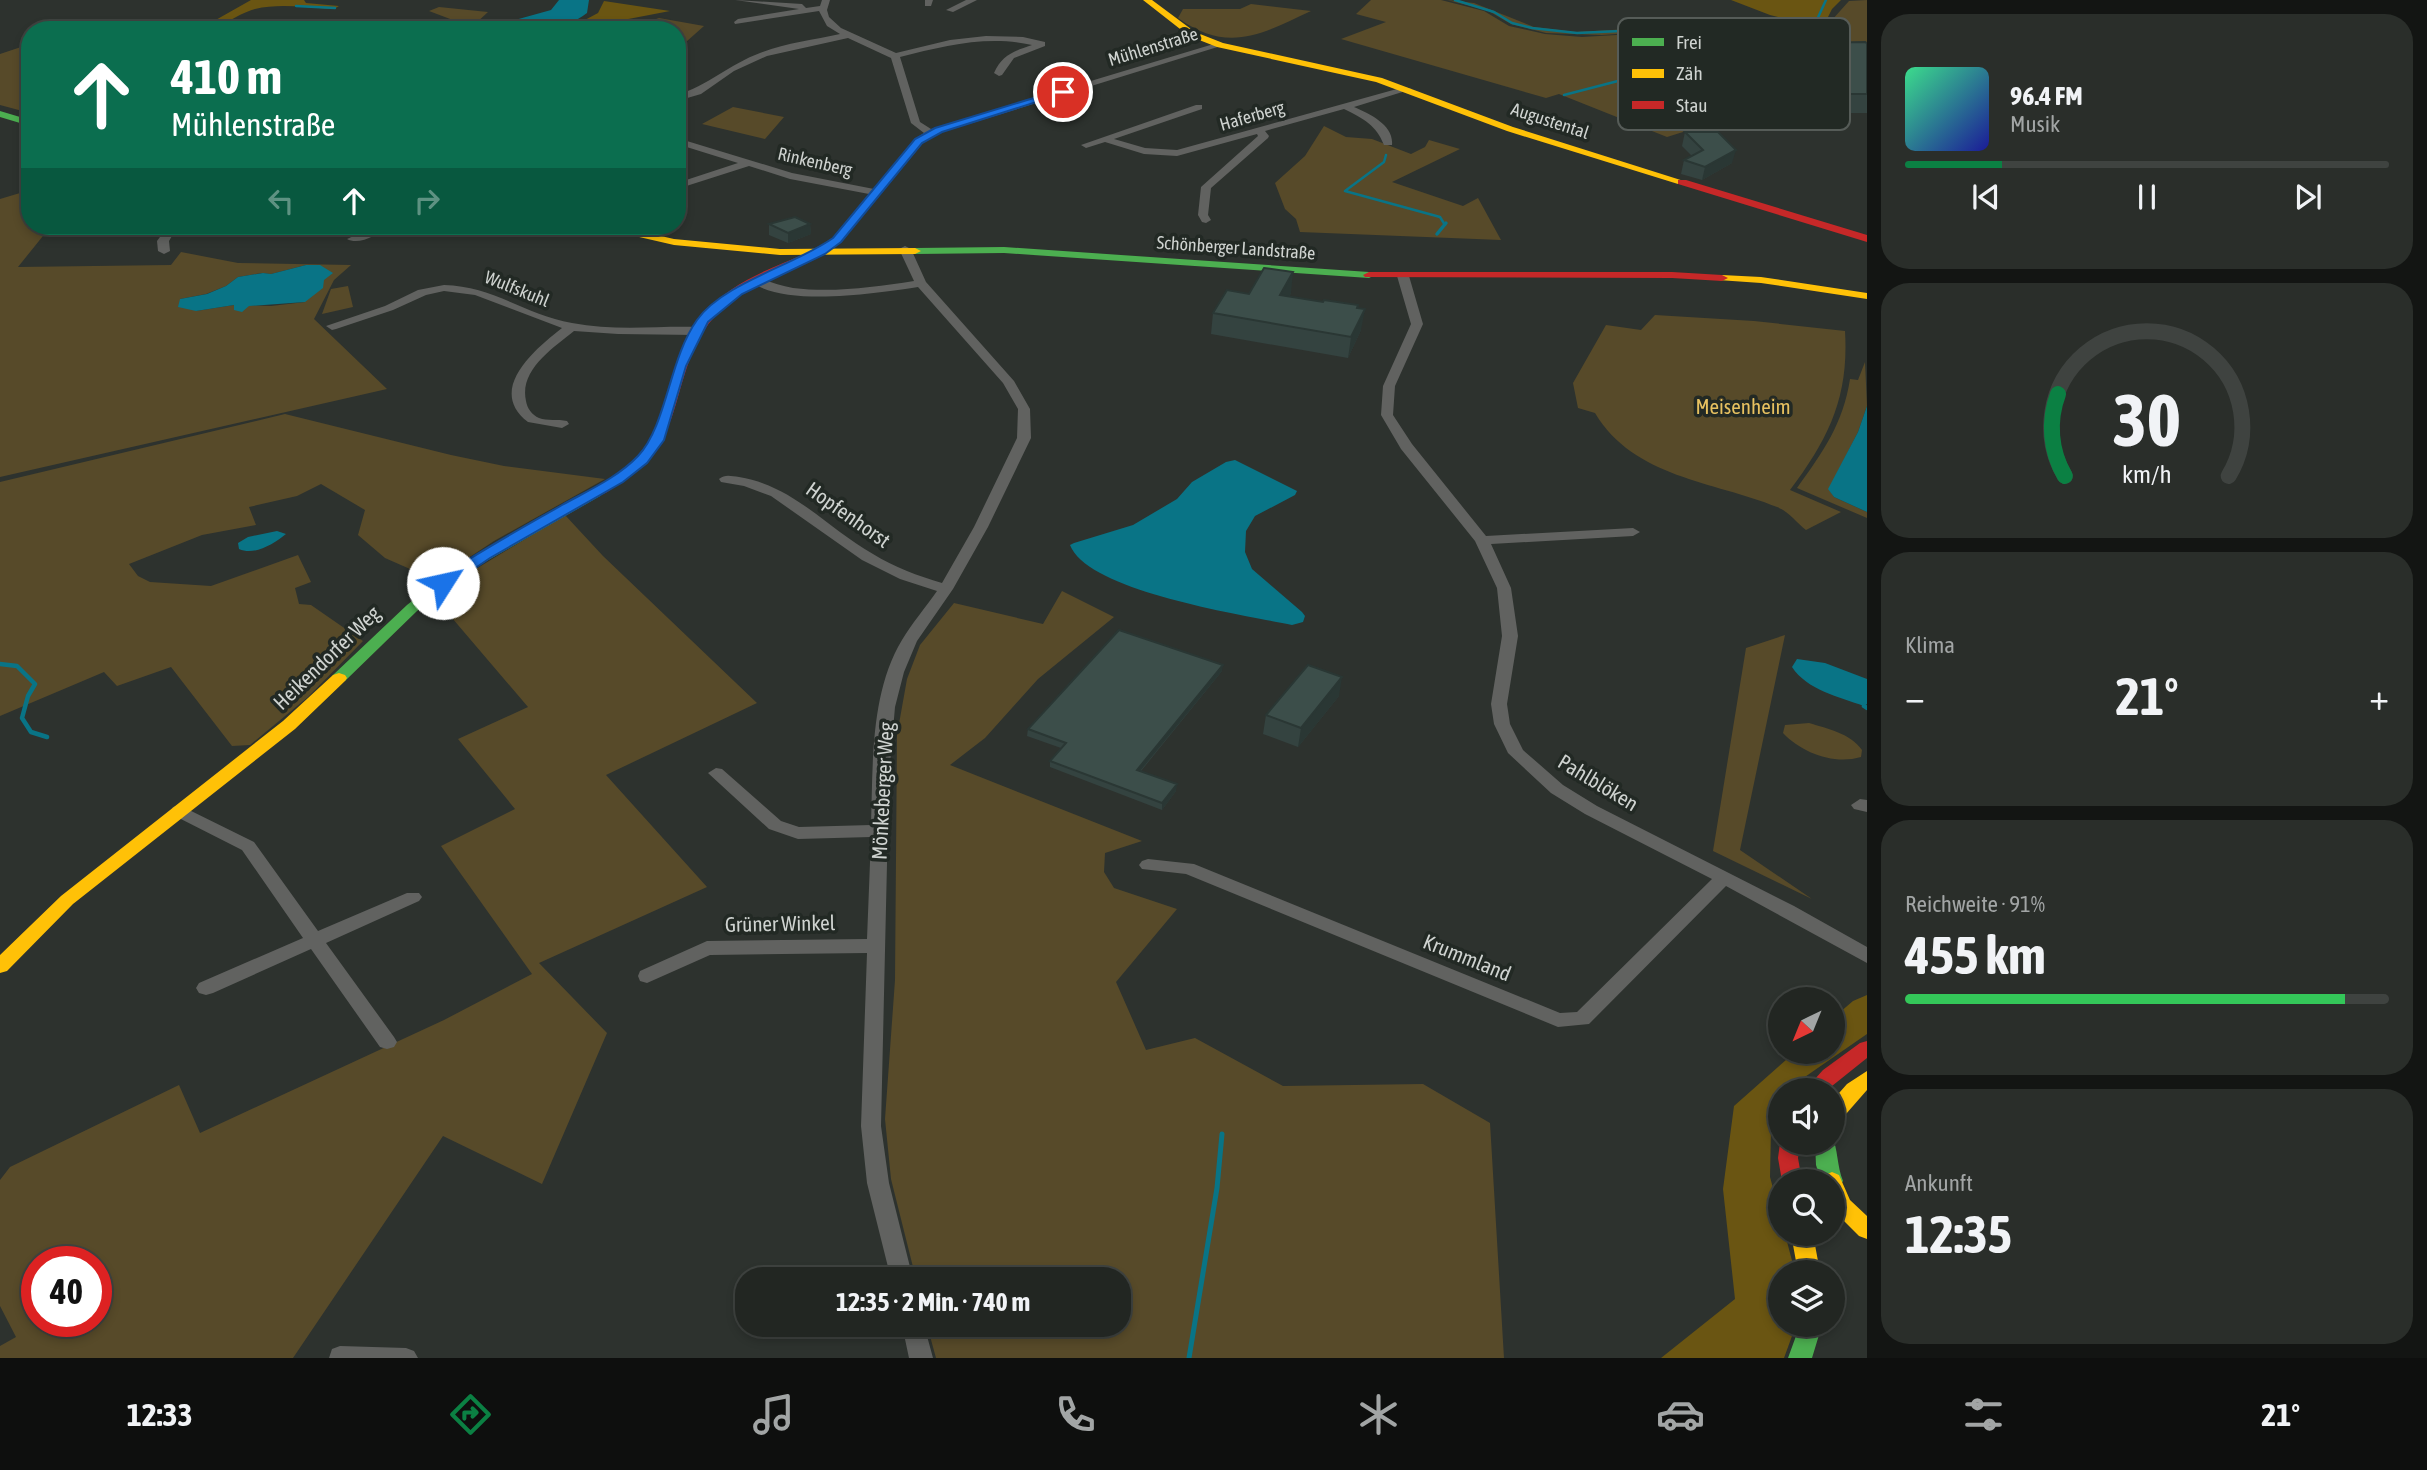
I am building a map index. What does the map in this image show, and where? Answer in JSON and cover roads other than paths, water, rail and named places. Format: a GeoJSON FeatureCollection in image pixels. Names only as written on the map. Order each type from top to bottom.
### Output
{"type":"FeatureCollection","features":[{"type":"Feature","properties":{"kind":"main road","name":"Augustental"},"geometry":{"type":"LineString","coordinates":[[1147,0],[1192,34],[1220,45],[1358,75],[1407,89],[1510,129],[1867,239]]}},
{"type":"Feature","properties":{"kind":"main road"},"geometry":{"type":"LineString","coordinates":[[0,114],[21,120]]}},
{"type":"Feature","properties":{"kind":"main road","name":"Schönberger Landstraße"},"geometry":{"type":"LineString","coordinates":[[643,235],[730,249],[821,252],[1004,250],[1327,274],[1710,276],[1761,280],[1867,296]]}},
{"type":"Feature","properties":{"kind":"main road","name":"Heikendorfer Weg"},"geometry":{"type":"LineString","coordinates":[[0,967],[71,896],[290,723],[403,615],[439,586],[484,555],[610,484],[642,460],[658,440],[679,366],[696,331],[711,312],[756,281],[821,252]]}},
{"type":"Feature","properties":{"kind":"main road"},"geometry":{"type":"LineString","coordinates":[[1827,1078],[1867,1048]]}},
{"type":"Feature","properties":{"kind":"main road"},"geometry":{"type":"LineString","coordinates":[[1845,1100],[1867,1079]]}},
{"type":"Feature","properties":{"kind":"main road"},"geometry":{"type":"LineString","coordinates":[[1845,1208],[1867,1230]]}},
{"type":"Feature","properties":{"kind":"main road"},"geometry":{"type":"LineString","coordinates":[[1800,1358],[1807,1337]]}},
{"type":"Feature","properties":{"kind":"street"},"geometry":{"type":"LineString","coordinates":[[738,0],[823,4]]}},
{"type":"Feature","properties":{"kind":"street"},"geometry":{"type":"LineString","coordinates":[[950,10],[972,0]]}},
{"type":"Feature","properties":{"kind":"street"},"geometry":{"type":"LineString","coordinates":[[738,22],[823,4]]}},
{"type":"Feature","properties":{"kind":"street"},"geometry":{"type":"LineString","coordinates":[[823,4],[823,17],[832,26],[848,36],[895,56],[949,42],[992,37],[1016,37],[1042,44],[1009,55],[1004,59],[999,73]]}},
{"type":"Feature","properties":{"kind":"street"},"geometry":{"type":"LineString","coordinates":[[686,95],[698,92],[730,69],[764,54],[848,36]]}},
{"type":"Feature","properties":{"kind":"street","name":"Mühlenstraße"},"geometry":{"type":"LineString","coordinates":[[821,252],[837,240],[919,141],[930,133],[1220,45]]}},
{"type":"Feature","properties":{"kind":"street"},"geometry":{"type":"LineString","coordinates":[[895,56],[916,123],[930,133]]}},
{"type":"Feature","properties":{"kind":"street","name":"Haferberg"},"geometry":{"type":"LineString","coordinates":[[1105,139],[1144,151],[1177,153],[1407,89]]}},
{"type":"Feature","properties":{"kind":"street","name":"Haferberg"},"geometry":{"type":"LineString","coordinates":[[1086,145],[1199,107]]}},
{"type":"Feature","properties":{"kind":"street"},"geometry":{"type":"LineString","coordinates":[[1347,107],[1377,123],[1386,134],[1388,143]]}},
{"type":"Feature","properties":{"kind":"street"},"geometry":{"type":"LineString","coordinates":[[1206,220],[1203,215],[1206,187],[1264,136],[1259,130]]}},
{"type":"Feature","properties":{"kind":"street","name":"Rinkenberg"},"geometry":{"type":"LineString","coordinates":[[686,144],[801,178],[875,192]]}},
{"type":"Feature","properties":{"kind":"street","name":"Rinkenberg"},"geometry":{"type":"LineString","coordinates":[[686,183],[748,163]]}},
{"type":"Feature","properties":{"kind":"street"},"geometry":{"type":"LineString","coordinates":[[164,251],[163,241],[167,235]]}},
{"type":"Feature","properties":{"kind":"street"},"geometry":{"type":"LineString","coordinates":[[353,239],[364,235]]}},
{"type":"Feature","properties":{"kind":"street","name":"Mönkeberger Weg"},"geometry":{"type":"LineString","coordinates":[[899,1267],[878,1183],[871,1126],[882,755],[887,707],[896,672],[909,641],[946,589],[981,527],[1024,438],[1026,419],[1020,398],[1008,381],[921,283],[905,249]]}},
{"type":"Feature","properties":{"kind":"street","name":"Pahlblöken"},"geometry":{"type":"LineString","coordinates":[[1403,276],[1417,324],[1389,386],[1387,415],[1406,446],[1482,541],[1504,588],[1510,636],[1499,704],[1502,724],[1516,753],[1569,796],[1836,935],[1867,956]]}},
{"type":"Feature","properties":{"kind":"street"},"geometry":{"type":"LineString","coordinates":[[756,281],[780,289],[832,292],[921,283]]}},
{"type":"Feature","properties":{"kind":"street","name":"Wulfskuhl"},"geometry":{"type":"LineString","coordinates":[[332,326],[389,308],[422,292],[457,288],[474,290],[535,316],[571,327],[696,331]]}},
{"type":"Feature","properties":{"kind":"street"},"geometry":{"type":"LineString","coordinates":[[562,424],[535,421],[523,411],[518,399],[520,381],[529,365],[571,327]]}},
{"type":"Feature","properties":{"kind":"street","name":"Hopfenhorst"},"geometry":{"type":"LineString","coordinates":[[726,478],[755,482],[782,495],[868,558],[905,575],[946,589]]}},
{"type":"Feature","properties":{"kind":"street"},"geometry":{"type":"LineString","coordinates":[[1482,541],[1633,531]]}},
{"type":"Feature","properties":{"kind":"street"},"geometry":{"type":"LineString","coordinates":[[716,773],[775,825],[786,831],[881,831]]}},
{"type":"Feature","properties":{"kind":"street"},"geometry":{"type":"LineString","coordinates":[[179,811],[248,846],[387,1042]]}},
{"type":"Feature","properties":{"kind":"street","name":"Krummland"},"geometry":{"type":"LineString","coordinates":[[1148,865],[1188,868],[1558,1020],[1582,1019],[1724,877]]}},
{"type":"Feature","properties":{"kind":"street"},"geometry":{"type":"LineString","coordinates":[[206,988],[413,897]]}},
{"type":"Feature","properties":{"kind":"street","name":"Grüner Winkel"},"geometry":{"type":"LineString","coordinates":[[647,976],[707,948],[877,946]]}},
{"type":"Feature","properties":{"kind":"street"},"geometry":{"type":"LineString","coordinates":[[916,1337],[921,1358]]}},
{"type":"Feature","properties":{"kind":"street"},"geometry":{"type":"LineString","coordinates":[[340,1356],[406,1358]]}},
{"type":"Feature","properties":{"kind":"water"},"geometry":{"type":"Polygon","coordinates":[[[559,0],[589,0],[587,13],[574,21],[515,20],[551,10],[559,0]]]}},
{"type":"Feature","properties":{"kind":"water"},"geometry":{"type":"Polygon","coordinates":[[[306,265],[320,265],[333,273],[324,280],[323,288],[305,302],[249,306],[242,312],[234,310],[234,305],[196,311],[178,307],[180,299],[207,294],[226,286],[238,277],[271,274],[306,265]]]}},
{"type":"Feature","properties":{"kind":"water"},"geometry":{"type":"Polygon","coordinates":[[[1867,406],[1867,512],[1834,497],[1828,489],[1858,432],[1867,406]]]}},
{"type":"Feature","properties":{"kind":"water"},"geometry":{"type":"Polygon","coordinates":[[[1235,460],[1297,491],[1295,495],[1255,516],[1246,531],[1245,552],[1252,569],[1302,612],[1305,616],[1303,622],[1292,625],[1240,615],[1170,599],[1136,588],[1106,576],[1083,562],[1070,545],[1133,525],[1177,499],[1192,482],[1226,462],[1235,460]]]}},
{"type":"Feature","properties":{"kind":"water"},"geometry":{"type":"Polygon","coordinates":[[[277,531],[286,534],[270,545],[251,551],[239,549],[238,543],[248,537],[277,531]]]}},
{"type":"Feature","properties":{"kind":"water"},"geometry":{"type":"Polygon","coordinates":[[[1797,659],[1825,663],[1867,679],[1867,704],[1864,706],[1834,696],[1806,682],[1792,667],[1797,659]]]}},
{"type":"Feature","properties":{"kind":"waterway"},"geometry":{"type":"LineString","coordinates":[[1455,0],[1494,12],[1512,23],[1532,28],[1577,33],[1618,31]]}},
{"type":"Feature","properties":{"kind":"waterway"},"geometry":{"type":"LineString","coordinates":[[1818,18],[1826,0]]}},
{"type":"Feature","properties":{"kind":"waterway"},"geometry":{"type":"LineString","coordinates":[[296,6],[335,8]]}},
{"type":"Feature","properties":{"kind":"waterway"},"geometry":{"type":"LineString","coordinates":[[1564,95],[1618,81]]}},
{"type":"Feature","properties":{"kind":"waterway"},"geometry":{"type":"LineString","coordinates":[[1386,155],[1384,162],[1345,191],[1440,217],[1445,225]]}},
{"type":"Feature","properties":{"kind":"waterway"},"geometry":{"type":"LineString","coordinates":[[1437,234],[1445,225]]}},
{"type":"Feature","properties":{"kind":"waterway"},"geometry":{"type":"LineString","coordinates":[[0,664],[17,666],[35,684],[28,696],[22,718],[31,732],[47,737]]}},
{"type":"Feature","properties":{"kind":"waterway"},"geometry":{"type":"LineString","coordinates":[[1189,1358],[1217,1188],[1222,1134]]}},
{"type":"Feature","properties":{"kind":"park label","name":"Meisenheim"},"geometry":{"type":"Point","coordinates":[1743,407]}}]}
